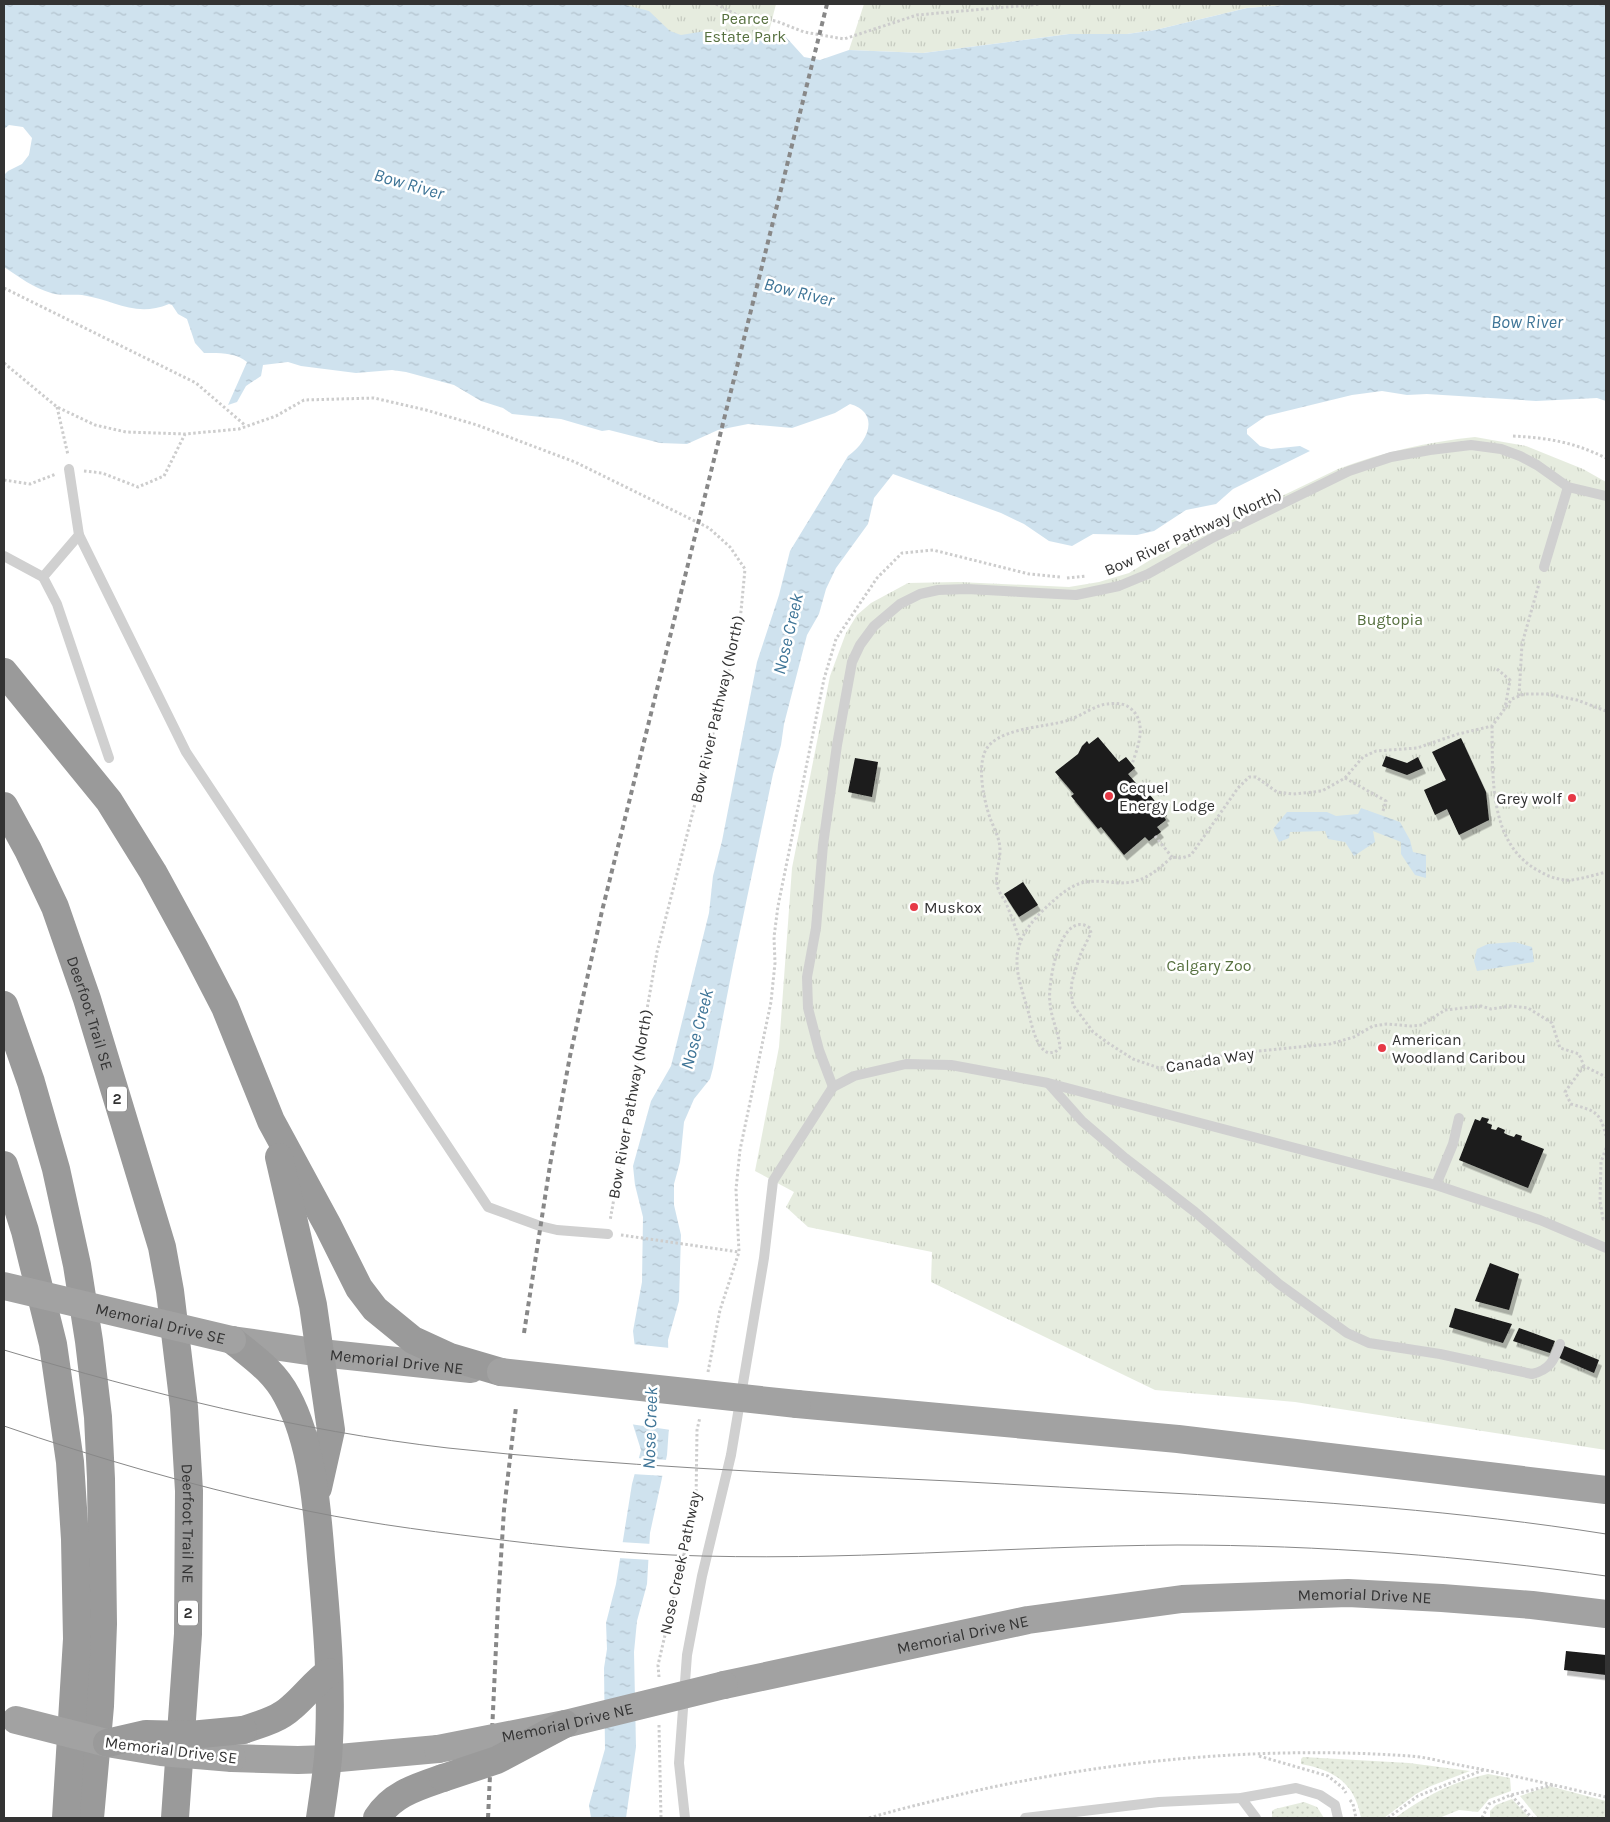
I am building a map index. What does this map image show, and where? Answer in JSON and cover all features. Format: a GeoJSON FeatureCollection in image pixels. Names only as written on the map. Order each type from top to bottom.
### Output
{"type":"FeatureCollection","features":[{"type":"Feature","properties":{"kind":"highway"},"geometry":{"type":"LineString","coordinates":[[4,672],[110,801],[153,872],[196,949],[225,1007],[271,1121],[359,1288],[375,1309],[413,1340],[450,1356],[501,1372]]}},
{"type":"Feature","properties":{"kind":"highway","name":"Deerfoot Trail SE"},"geometry":{"type":"LineString","coordinates":[[4,806],[28,850],[55,907],[87,999],[162,1247],[184,1407]]}},
{"type":"Feature","properties":{"kind":"highway"},"geometry":{"type":"LineString","coordinates":[[4,1005],[34,1091],[56,1169],[77,1265],[98,1417],[102,1488],[103,1624],[100,1706],[90,1818]]}},
{"type":"Feature","properties":{"kind":"highway"},"geometry":{"type":"LineString","coordinates":[[271,1121],[313,1304],[331,1430],[316,1496]]}},
{"type":"Feature","properties":{"kind":"highway"},"geometry":{"type":"LineString","coordinates":[[4,1165],[25,1231],[53,1344],[70,1462],[75,1539],[77,1639],[66,1818]]}},
{"type":"Feature","properties":{"kind":"highway","name":"Memorial Drive SE"},"geometry":{"type":"LineString","coordinates":[[4,1286],[232,1340],[320,1353]]}},
{"type":"Feature","properties":{"kind":"highway"},"geometry":{"type":"LineString","coordinates":[[232,1340],[269,1370],[287,1396],[299,1424],[316,1496],[325,1598],[328,1672],[328,1759],[320,1818]]}},
{"type":"Feature","properties":{"kind":"highway","name":"Memorial Drive NE"},"geometry":{"type":"LineString","coordinates":[[320,1353],[797,1404],[1178,1439],[1606,1490]]}},
{"type":"Feature","properties":{"kind":"highway","name":"Deerfoot Trail NE"},"geometry":{"type":"LineString","coordinates":[[176,1818],[188,1634],[189,1491],[184,1407]]}},
{"type":"Feature","properties":{"kind":"highway","name":"Memorial Drive NE"},"geometry":{"type":"LineString","coordinates":[[328,1759],[438,1749],[565,1724],[724,1686],[1028,1620],[1182,1599],[1348,1593],[1532,1605],[1606,1614]]}},
{"type":"Feature","properties":{"kind":"highway"},"geometry":{"type":"LineString","coordinates":[[107,1743],[146,1734],[190,1735],[243,1730],[274,1720],[291,1709],[328,1672]]}},
{"type":"Feature","properties":{"kind":"highway","name":"Memorial Drive SE"},"geometry":{"type":"LineString","coordinates":[[16,1720],[107,1743],[161,1752],[232,1758],[328,1759]]}},
{"type":"Feature","properties":{"kind":"highway"},"geometry":{"type":"LineString","coordinates":[[377,1818],[384,1807],[408,1790],[497,1760],[565,1724]]}},
{"type":"Feature","properties":{"kind":"lane"},"geometry":{"type":"LineString","coordinates":[[832,1087],[819,1050],[808,1008],[807,977],[816,928],[823,845],[837,745],[852,662],[860,645],[874,626],[900,604],[920,594],[938,590],[967,589],[1076,595],[1119,586],[1148,574],[1214,537],[1349,471],[1391,458],[1430,450],[1471,445],[1501,449],[1538,465],[1568,487],[1606,496]]}},
{"type":"Feature","properties":{"kind":"lane"},"geometry":{"type":"LineString","coordinates":[[70,469],[79,535],[186,752],[488,1207],[556,1230],[608,1234]]}},
{"type":"Feature","properties":{"kind":"lane"},"geometry":{"type":"LineString","coordinates":[[1544,567],[1568,487]]}},
{"type":"Feature","properties":{"kind":"lane"},"geometry":{"type":"LineString","coordinates":[[43,577],[79,535]]}},
{"type":"Feature","properties":{"kind":"lane"},"geometry":{"type":"LineString","coordinates":[[4,556],[43,577],[57,604],[109,758]]}},
{"type":"Feature","properties":{"kind":"lane"},"geometry":{"type":"LineString","coordinates":[[685,1818],[678,1763],[687,1656],[702,1576],[731,1455],[764,1258],[773,1181],[832,1087],[854,1076],[906,1064],[951,1065],[1048,1083],[1436,1185],[1540,1220],[1606,1248]]}},
{"type":"Feature","properties":{"kind":"lane"},"geometry":{"type":"LineString","coordinates":[[1048,1083],[1082,1121],[1125,1158],[1195,1212],[1279,1284],[1347,1334],[1369,1343],[1440,1354],[1532,1374],[1547,1369],[1553,1362],[1560,1344]]}},
{"type":"Feature","properties":{"kind":"lane"},"geometry":{"type":"LineString","coordinates":[[1436,1185],[1453,1144],[1459,1118]]}},
{"type":"Feature","properties":{"kind":"lane"},"geometry":{"type":"LineString","coordinates":[[1026,1818],[1160,1802],[1241,1798],[1296,1788],[1320,1795],[1335,1805],[1338,1818]]}},
{"type":"Feature","properties":{"kind":"lane"},"geometry":{"type":"LineString","coordinates":[[1241,1798],[1256,1818]]}},
{"type":"Feature","properties":{"kind":"path"},"geometry":{"type":"LineString","coordinates":[[716,4],[737,15],[776,21],[804,32],[844,40],[917,14],[1041,4]]}},
{"type":"Feature","properties":{"kind":"path"},"geometry":{"type":"LineString","coordinates":[[4,288],[196,383],[246,426]]}},
{"type":"Feature","properties":{"kind":"path","name":"Bow River Pathway (North)"},"geometry":{"type":"LineString","coordinates":[[4,363],[57,407],[95,425],[126,432],[185,434],[239,429],[276,416],[304,400],[374,398],[426,410],[477,425],[575,462],[709,528],[730,547],[745,569],[739,632],[657,952],[608,1234]]}},
{"type":"Feature","properties":{"kind":"path"},"geometry":{"type":"LineString","coordinates":[[57,407],[70,469]]}},
{"type":"Feature","properties":{"kind":"path"},"geometry":{"type":"LineString","coordinates":[[4,480],[30,484],[70,469],[102,473],[138,487],[164,476],[185,434]]}},
{"type":"Feature","properties":{"kind":"path"},"geometry":{"type":"LineString","coordinates":[[1510,436],[1547,438],[1572,443],[1606,458]]}},
{"type":"Feature","properties":{"kind":"path","name":"Bow River Pathway (North)"},"geometry":{"type":"LineString","coordinates":[[739,1252],[736,1189],[740,1150],[771,1002],[775,963],[774,937],[778,906],[824,679],[836,639],[877,578],[902,552],[933,550],[1029,574],[1068,578],[1093,575]]}},
{"type":"Feature","properties":{"kind":"path","name":"Bow River Pathway (North)"},"geometry":{"type":"LineString","coordinates":[[1102,574],[1125,565]]}},
{"type":"Feature","properties":{"kind":"path"},"geometry":{"type":"LineString","coordinates":[[1519,696],[1522,644],[1544,567]]}},
{"type":"Feature","properties":{"kind":"path"},"geometry":{"type":"LineString","coordinates":[[1496,669],[1510,680],[1505,709]]}},
{"type":"Feature","properties":{"kind":"path"},"geometry":{"type":"LineString","coordinates":[[1606,711],[1577,700],[1547,694],[1524,694],[1512,699],[1492,726],[1493,775],[1498,818],[1513,850],[1529,866],[1558,879],[1572,880],[1606,872]]}},
{"type":"Feature","properties":{"kind":"path"},"geometry":{"type":"LineString","coordinates":[[1020,941],[999,891],[996,877],[1000,850],[988,808],[983,780],[982,763],[985,752],[997,739],[1018,730],[1060,723],[1105,704],[1119,704],[1129,708],[1138,718],[1141,731],[1132,764]]}},
{"type":"Feature","properties":{"kind":"path","name":"Canada Way"},"geometry":{"type":"LineString","coordinates":[[1492,726],[1458,734],[1417,748],[1376,751],[1363,758],[1345,778],[1322,792],[1293,794],[1277,792],[1256,776],[1249,777],[1238,788],[1191,855],[1182,858],[1172,857],[1153,874],[1139,881],[1122,883],[1086,882],[1074,886],[1036,916],[1020,941],[1017,962],[1023,991],[1039,1043],[1044,1052],[1055,1052],[1060,1048],[1060,1041],[1049,1002],[1049,988],[1054,958],[1070,930],[1086,925],[1090,928],[1091,933],[1081,953],[1072,981],[1071,992],[1074,1005],[1093,1032],[1133,1059],[1159,1068],[1193,1065],[1226,1054],[1330,1044],[1354,1037],[1373,1026],[1387,1024],[1422,1025],[1445,1010],[1481,1006],[1491,1009],[1511,1006],[1528,1008],[1552,1023],[1560,1048],[1579,1054],[1584,1066],[1606,1078]]}},
{"type":"Feature","properties":{"kind":"path"},"geometry":{"type":"LineString","coordinates":[[1345,778],[1386,801],[1382,811]]}},
{"type":"Feature","properties":{"kind":"path"},"geometry":{"type":"LineString","coordinates":[[1156,836],[1172,857]]}},
{"type":"Feature","properties":{"kind":"path"},"geometry":{"type":"LineString","coordinates":[[1584,1066],[1565,1092],[1571,1104],[1592,1110],[1602,1119],[1606,1136]]}},
{"type":"Feature","properties":{"kind":"path"},"geometry":{"type":"LineString","coordinates":[[1606,1148],[1601,1162],[1600,1201],[1603,1219],[1606,1218]]}},
{"type":"Feature","properties":{"kind":"path"},"geometry":{"type":"LineString","coordinates":[[608,1234],[739,1252],[720,1310],[708,1375]]}},
{"type":"Feature","properties":{"kind":"path","name":"Nose Creek Pathway"},"geometry":{"type":"LineString","coordinates":[[658,1683],[658,1665],[696,1503],[697,1430],[701,1412]]}},
{"type":"Feature","properties":{"kind":"path"},"geometry":{"type":"LineString","coordinates":[[659,1720],[661,1818]]}},
{"type":"Feature","properties":{"kind":"path"},"geometry":{"type":"LineString","coordinates":[[869,1818],[904,1807],[1032,1778],[1120,1765],[1216,1757],[1320,1753],[1412,1756],[1484,1769],[1606,1797]]}},
{"type":"Feature","properties":{"kind":"path"},"geometry":{"type":"LineString","coordinates":[[1388,1818],[1418,1796],[1484,1769]]}},
{"type":"Feature","properties":{"kind":"path"},"geometry":{"type":"LineString","coordinates":[[1482,1818],[1489,1804],[1511,1795],[1553,1785]]}},
{"type":"Feature","properties":{"kind":"path"},"geometry":{"type":"LineString","coordinates":[[1511,1795],[1532,1818]]}},
{"type":"Feature","properties":{"kind":"green space","name":"Pearce Estate Park"},"geometry":{"type":"Polygon","coordinates":[[[574,4],[776,4],[762,59],[574,4]]]}},
{"type":"Feature","properties":{"kind":"green space"},"geometry":{"type":"Polygon","coordinates":[[[864,4],[1297,4],[1247,8],[1155,30],[1127,34],[1069,34],[923,53],[849,50],[864,4]]]}},
{"type":"Feature","properties":{"kind":"green space","name":"Calgary Zoo"},"geometry":{"type":"Polygon","coordinates":[[[1475,437],[1526,446],[1583,469],[1606,482],[1606,1450],[1295,1402],[1155,1390],[931,1282],[932,1252],[808,1227],[786,1207],[794,1192],[755,1171],[779,1047],[792,868],[830,676],[846,633],[857,615],[871,603],[908,583],[958,582],[1069,587],[1099,582],[1129,573],[1155,557],[1338,469],[1406,448],[1475,437]]]}},
{"type":"Feature","properties":{"kind":"green space"},"geometry":{"type":"Polygon","coordinates":[[[1303,1757],[1409,1763],[1470,1771],[1416,1794],[1384,1818],[1361,1818],[1354,1796],[1348,1787],[1333,1774],[1301,1764],[1303,1757]]]}},
{"type":"Feature","properties":{"kind":"green space"},"geometry":{"type":"Polygon","coordinates":[[[1488,1774],[1510,1778],[1511,1791],[1489,1799],[1478,1812],[1459,1810],[1439,1818],[1395,1818],[1417,1803],[1451,1785],[1488,1774]]]}},
{"type":"Feature","properties":{"kind":"green space"},"geometry":{"type":"Polygon","coordinates":[[[1549,1786],[1606,1801],[1606,1818],[1538,1818],[1520,1796],[1549,1786]]]}},
{"type":"Feature","properties":{"kind":"green space"},"geometry":{"type":"Polygon","coordinates":[[[1512,1799],[1530,1818],[1490,1818],[1490,1811],[1496,1805],[1512,1799]]]}},
{"type":"Feature","properties":{"kind":"green space"},"geometry":{"type":"Polygon","coordinates":[[[1304,1802],[1317,1807],[1324,1818],[1272,1818],[1272,1811],[1275,1809],[1304,1802]]]}},
{"type":"Feature","properties":{"kind":"water"},"geometry":{"type":"Polygon","coordinates":[[[4,4],[622,4],[649,11],[670,31],[681,35],[712,30],[726,38],[737,41],[785,36],[804,57],[820,60],[849,50],[923,53],[1069,34],[1127,34],[1155,30],[1247,8],[1297,4],[1606,4],[1606,401],[1597,398],[1536,401],[1427,394],[1407,395],[1382,391],[1352,395],[1266,416],[1247,429],[1247,434],[1260,446],[1271,449],[1300,446],[1310,451],[1233,489],[1216,504],[1186,510],[1154,531],[1137,535],[1093,534],[1072,546],[1049,541],[1024,524],[1001,513],[893,474],[874,498],[868,524],[836,568],[826,589],[819,614],[807,635],[784,724],[710,1079],[694,1099],[684,1122],[680,1162],[674,1184],[674,1205],[681,1235],[679,1301],[668,1340],[670,1413],[667,1455],[650,1533],[647,1584],[637,1621],[634,1652],[636,1747],[626,1818],[591,1818],[589,1805],[605,1749],[604,1668],[607,1649],[606,1623],[616,1584],[632,1484],[641,1450],[629,1412],[635,1348],[633,1331],[642,1282],[643,1217],[635,1185],[633,1166],[651,1101],[671,1066],[709,913],[713,876],[722,841],[757,662],[779,595],[790,551],[848,456],[866,436],[868,421],[866,414],[860,408],[850,404],[835,413],[792,428],[748,424],[718,430],[687,444],[660,443],[609,430],[602,431],[561,419],[512,414],[503,408],[481,401],[454,385],[406,372],[392,370],[356,373],[301,366],[288,362],[263,365],[261,376],[246,386],[237,402],[228,405],[247,362],[237,356],[221,353],[204,353],[195,343],[187,319],[178,314],[172,305],[135,309],[94,297],[55,294],[33,285],[4,267],[4,4]]]}},
{"type":"Feature","properties":{"kind":"water"},"geometry":{"type":"Polygon","coordinates":[[[1361,808],[1400,822],[1410,840],[1413,852],[1426,855],[1426,878],[1415,875],[1401,854],[1401,842],[1373,831],[1375,842],[1354,856],[1345,842],[1328,839],[1325,831],[1290,832],[1289,838],[1279,842],[1273,829],[1287,812],[1327,812],[1336,816],[1358,814],[1361,808]]]}},
{"type":"Feature","properties":{"kind":"water"},"geometry":{"type":"Polygon","coordinates":[[[1515,942],[1532,947],[1534,962],[1477,971],[1474,961],[1477,949],[1488,944],[1515,942]]]}},
{"type":"Feature","properties":{"kind":"pier"},"geometry":{"type":"Polygon","coordinates":[[[9,125],[23,127],[32,138],[29,155],[22,164],[4,175],[4,129],[9,125]]]}},
{"type":"Feature","properties":{"kind":"pier"},"geometry":{"type":"Polygon","coordinates":[[[632,1344],[670,1348],[671,1430],[630,1424],[624,1392],[632,1344]]]}},
{"type":"Feature","properties":{"kind":"pier"},"geometry":{"type":"Polygon","coordinates":[[[636,1458],[668,1460],[665,1476],[632,1474],[636,1458]]]}},
{"type":"Feature","properties":{"kind":"pier"},"geometry":{"type":"Polygon","coordinates":[[[620,1542],[652,1544],[651,1560],[618,1558],[620,1542]]]}},
{"type":"Feature","properties":{"kind":"building","name":"Cequel Energy Lodge"},"geometry":{"type":"Polygon","coordinates":[[[1098,737],[1119,762],[1126,757],[1135,768],[1128,774],[1148,797],[1150,795],[1167,816],[1164,817],[1166,820],[1157,827],[1161,832],[1149,841],[1145,837],[1124,855],[1101,827],[1098,829],[1071,796],[1074,794],[1055,772],[1078,754],[1087,741],[1089,744],[1098,737]]]}},
{"type":"Feature","properties":{"kind":"building"},"geometry":{"type":"Polygon","coordinates":[[[1461,738],[1486,792],[1489,820],[1459,835],[1447,809],[1435,815],[1424,790],[1446,780],[1432,752],[1461,738]]]}},
{"type":"Feature","properties":{"kind":"building"},"geometry":{"type":"Polygon","coordinates":[[[1386,756],[1407,763],[1418,757],[1423,768],[1407,775],[1382,766],[1386,756]]]}},
{"type":"Feature","properties":{"kind":"building"},"geometry":{"type":"Polygon","coordinates":[[[855,758],[878,762],[872,797],[848,792],[855,758]]]}},
{"type":"Feature","properties":{"kind":"building"},"geometry":{"type":"Polygon","coordinates":[[[1023,882],[1038,905],[1019,917],[1004,894],[1023,882]]]}},
{"type":"Feature","properties":{"kind":"building"},"geometry":{"type":"Polygon","coordinates":[[[1482,1117],[1489,1119],[1487,1123],[1492,1125],[1491,1129],[1496,1130],[1498,1127],[1505,1130],[1504,1133],[1508,1135],[1514,1137],[1516,1134],[1522,1136],[1521,1140],[1544,1149],[1528,1188],[1459,1160],[1475,1119],[1480,1121],[1482,1117]]]}},
{"type":"Feature","properties":{"kind":"building"},"geometry":{"type":"Polygon","coordinates":[[[1490,1263],[1519,1274],[1509,1310],[1475,1301],[1490,1263]]]}},
{"type":"Feature","properties":{"kind":"building"},"geometry":{"type":"Polygon","coordinates":[[[1455,1308],[1512,1324],[1503,1343],[1449,1327],[1455,1308]]]}},
{"type":"Feature","properties":{"kind":"building"},"geometry":{"type":"Polygon","coordinates":[[[1519,1328],[1555,1341],[1550,1353],[1513,1341],[1519,1328]]]}},
{"type":"Feature","properties":{"kind":"building"},"geometry":{"type":"Polygon","coordinates":[[[1562,1345],[1599,1360],[1594,1373],[1557,1357],[1562,1345]]]}},
{"type":"Feature","properties":{"kind":"building"},"geometry":{"type":"Polygon","coordinates":[[[1566,1651],[1606,1655],[1606,1675],[1564,1670],[1566,1651]]]}},
{"type":"Feature","properties":{"kind":"tram line"},"geometry":{"type":"LineString","coordinates":[[4,1350],[113,1381],[224,1409],[336,1432],[448,1448],[573,1460],[699,1468],[1334,1503],[1497,1519],[1606,1534]]}},
{"type":"Feature","properties":{"kind":"tram line"},"geometry":{"type":"LineString","coordinates":[[4,1426],[143,1470],[249,1498],[310,1511],[410,1528],[579,1548],[672,1555],[798,1557],[1114,1546],[1284,1547],[1446,1557],[1606,1576]]}},
{"type":"Feature","properties":{"kind":"railway"},"geometry":{"type":"LineString","coordinates":[[524,1333],[550,1165],[570,1056],[602,911],[827,4]]}},
{"type":"Feature","properties":{"kind":"railway"},"geometry":{"type":"LineString","coordinates":[[488,1818],[504,1510],[516,1407]]}},
{"type":"Feature","properties":{"kind":"place","name":"Cequel Energy Lodge"},"geometry":{"type":"Point","coordinates":[1109,796]}},
{"type":"Feature","properties":{"kind":"place","name":"Grey wolf"},"geometry":{"type":"Point","coordinates":[1572,798]}},
{"type":"Feature","properties":{"kind":"place","name":"Muskox"},"geometry":{"type":"Point","coordinates":[914,907]}},
{"type":"Feature","properties":{"kind":"place","name":"American Woodland Caribou"},"geometry":{"type":"Point","coordinates":[1382,1048]}},
{"type":"Feature","properties":{"kind":"water label","name":"Bow River"},"geometry":{"type":"Point","coordinates":[409,184]}},
{"type":"Feature","properties":{"kind":"water label","name":"Bow River"},"geometry":{"type":"Point","coordinates":[799,292]}},
{"type":"Feature","properties":{"kind":"water label","name":"Bow River"},"geometry":{"type":"Point","coordinates":[1527,322]}},
{"type":"Feature","properties":{"kind":"water label","name":"Nose Creek"},"geometry":{"type":"Point","coordinates":[788,634]}},
{"type":"Feature","properties":{"kind":"water label","name":"Nose Creek"},"geometry":{"type":"Point","coordinates":[697,1029]}},
{"type":"Feature","properties":{"kind":"water label","name":"Nose Creek"},"geometry":{"type":"Point","coordinates":[650,1428]}},
{"type":"Feature","properties":{"kind":"park label","name":"Bugtopia"},"geometry":{"type":"Point","coordinates":[1390,619]}}]}
